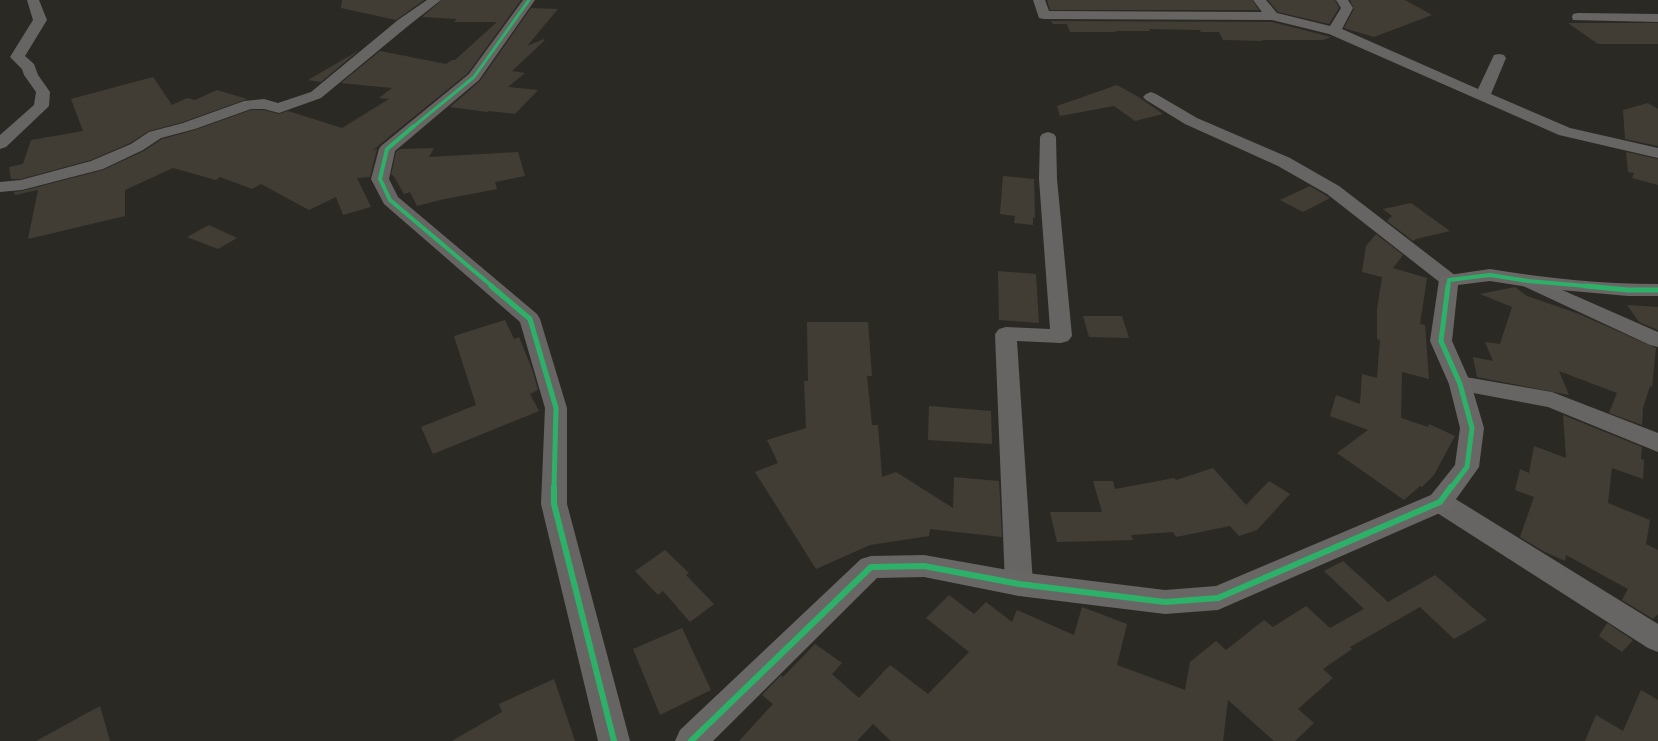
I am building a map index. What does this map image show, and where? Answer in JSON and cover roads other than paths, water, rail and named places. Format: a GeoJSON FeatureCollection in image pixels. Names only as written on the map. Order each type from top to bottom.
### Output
{"type":"FeatureCollection","features":[{"type":"Feature","properties":{"kind":"street"},"geometry":{"type":"LineString","coordinates":[[0,144],[41,106],[43,92],[32,75],[29,67],[17,57],[40,20],[33,0]]}},
{"type":"Feature","properties":{"kind":"street"},"geometry":{"type":"LineString","coordinates":[[0,187],[22,185],[97,165],[138,147],[155,135],[189,126],[249,104],[264,104],[279,108],[316,95],[403,23],[435,0]]}},
{"type":"Feature","properties":{"kind":"street"},"geometry":{"type":"LineString","coordinates":[[529,0],[474,77],[387,149],[380,179],[390,200],[530,319],[556,408],[554,504],[614,741]]}},
{"type":"Feature","properties":{"kind":"street"},"geometry":{"type":"LineString","coordinates":[[1039,0],[1044,15],[1272,16],[1334,31],[1565,132],[1658,153]]}},
{"type":"Feature","properties":{"kind":"street"},"geometry":{"type":"LineString","coordinates":[[1259,0],[1272,16]]}},
{"type":"Feature","properties":{"kind":"street"},"geometry":{"type":"LineString","coordinates":[[1334,31],[1346,12],[1347,8],[1342,0]]}},
{"type":"Feature","properties":{"kind":"street"},"geometry":{"type":"LineString","coordinates":[[1578,17],[1658,18]]}},
{"type":"Feature","properties":{"kind":"street"},"geometry":{"type":"LineString","coordinates":[[1483,95],[1499,58]]}},
{"type":"Feature","properties":{"kind":"street"},"geometry":{"type":"LineString","coordinates":[[338,59],[357,60]]}},
{"type":"Feature","properties":{"kind":"street"},"geometry":{"type":"LineString","coordinates":[[1151,97],[1191,121],[1284,162],[1333,190],[1449,280],[1490,275],[1528,281],[1628,290],[1658,290]]}},
{"type":"Feature","properties":{"kind":"street"},"geometry":{"type":"LineString","coordinates":[[1019,584],[1006,334],[1061,336],[1048,179],[1048,137]]}},
{"type":"Feature","properties":{"kind":"street"},"geometry":{"type":"LineString","coordinates":[[691,741],[871,567],[924,566],[1019,584],[1165,602],[1218,598],[1440,502],[1467,467],[1472,428],[1460,384],[1441,340],[1449,280]]}},
{"type":"Feature","properties":{"kind":"street"},"geometry":{"type":"LineString","coordinates":[[1528,281],[1658,340]]}},
{"type":"Feature","properties":{"kind":"street"},"geometry":{"type":"LineString","coordinates":[[1460,384],[1552,400],[1658,443]]}},
{"type":"Feature","properties":{"kind":"street"},"geometry":{"type":"LineString","coordinates":[[1440,502],[1658,639]]}}]}
